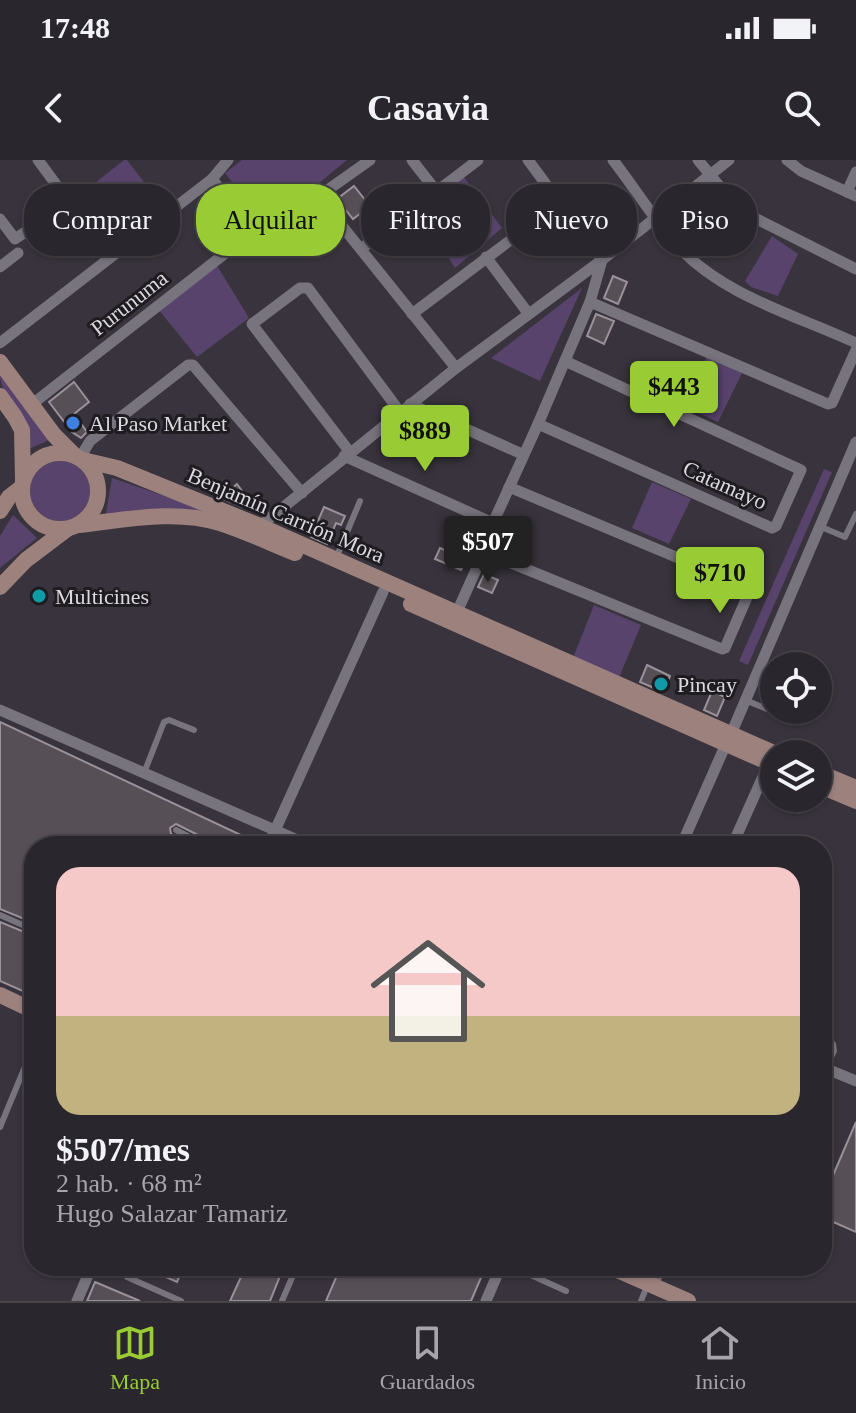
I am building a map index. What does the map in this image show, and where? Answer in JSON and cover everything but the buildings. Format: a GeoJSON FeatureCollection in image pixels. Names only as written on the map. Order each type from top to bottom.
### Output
{"type":"FeatureCollection","features":[{"type":"Feature","properties":{"kind":"main road"},"geometry":{"type":"LineString","coordinates":[[0,362],[54,435],[92,469],[98,494],[89,517],[26,560],[0,587]]}},
{"type":"Feature","properties":{"kind":"main road"},"geometry":{"type":"LineString","coordinates":[[0,396],[22,430],[22,499],[34,520],[44,527],[73,527]]}},
{"type":"Feature","properties":{"kind":"main road"},"geometry":{"type":"LineString","coordinates":[[0,511],[35,462],[44,456],[65,453],[79,458]]}},
{"type":"Feature","properties":{"kind":"main road","name":"Benjamín Carrión Mora"},"geometry":{"type":"LineString","coordinates":[[79,458],[117,468],[260,526],[457,612],[760,755]]}},
{"type":"Feature","properties":{"kind":"main road","name":"Benjamín Carrión Mora"},"geometry":{"type":"LineString","coordinates":[[73,527],[161,516],[218,522],[728,739]]}},
{"type":"Feature","properties":{"kind":"main road"},"geometry":{"type":"LineString","coordinates":[[832,778],[856,788]]}},
{"type":"Feature","properties":{"kind":"main road"},"geometry":{"type":"LineString","coordinates":[[832,791],[856,801]]}},
{"type":"Feature","properties":{"kind":"main road"},"geometry":{"type":"LineString","coordinates":[[0,995],[24,1006]]}},
{"type":"Feature","properties":{"kind":"main road"},"geometry":{"type":"LineString","coordinates":[[628,1276],[688,1301]]}},
{"type":"Feature","properties":{"kind":"street"},"geometry":{"type":"LineString","coordinates":[[0,219],[15,239],[69,202],[38,160]]}},
{"type":"Feature","properties":{"kind":"street"},"geometry":{"type":"LineString","coordinates":[[0,343],[212,179],[228,160]]}},
{"type":"Feature","properties":{"kind":"street"},"geometry":{"type":"LineString","coordinates":[[361,249],[321,198],[322,194],[370,160]]}},
{"type":"Feature","properties":{"kind":"street"},"geometry":{"type":"LineString","coordinates":[[412,160],[431,184]]}},
{"type":"Feature","properties":{"kind":"street"},"geometry":{"type":"LineString","coordinates":[[447,184],[478,160]]}},
{"type":"Feature","properties":{"kind":"street"},"geometry":{"type":"LineString","coordinates":[[528,160],[546,184]]}},
{"type":"Feature","properties":{"kind":"street"},"geometry":{"type":"LineString","coordinates":[[613,160],[653,213]]}},
{"type":"Feature","properties":{"kind":"street"},"geometry":{"type":"LineString","coordinates":[[698,160],[739,210],[856,269]]}},
{"type":"Feature","properties":{"kind":"street"},"geometry":{"type":"LineString","coordinates":[[697,184],[729,160]]}},
{"type":"Feature","properties":{"kind":"street"},"geometry":{"type":"LineString","coordinates":[[787,160],[801,171],[851,194],[856,172]]}},
{"type":"Feature","properties":{"kind":"street","name":"Purunuma"},"geometry":{"type":"LineString","coordinates":[[31,405],[250,234],[251,229],[212,179]]}},
{"type":"Feature","properties":{"kind":"street"},"geometry":{"type":"LineString","coordinates":[[260,526],[405,408],[602,260],[653,218]]}},
{"type":"Feature","properties":{"kind":"street"},"geometry":{"type":"LineString","coordinates":[[412,314],[506,242]]}},
{"type":"Feature","properties":{"kind":"street"},"geometry":{"type":"LineString","coordinates":[[0,267],[18,253]]}},
{"type":"Feature","properties":{"kind":"street"},"geometry":{"type":"LineString","coordinates":[[366,256],[456,368]]}},
{"type":"Feature","properties":{"kind":"street"},"geometry":{"type":"LineString","coordinates":[[599,256],[602,260]]}},
{"type":"Feature","properties":{"kind":"street"},"geometry":{"type":"LineString","coordinates":[[691,256],[744,295],[856,343]]}},
{"type":"Feature","properties":{"kind":"street"},"geometry":{"type":"LineString","coordinates":[[486,257],[528,313]]}},
{"type":"Feature","properties":{"kind":"street"},"geometry":{"type":"LineString","coordinates":[[457,612],[522,454],[590,302],[602,260]]}},
{"type":"Feature","properties":{"kind":"street"},"geometry":{"type":"LineString","coordinates":[[493,523],[347,454],[252,324],[300,288],[308,288],[405,408],[522,454]]}},
{"type":"Feature","properties":{"kind":"street"},"geometry":{"type":"LineString","coordinates":[[590,302],[828,404],[832,403],[856,350]]}},
{"type":"Feature","properties":{"kind":"street","name":"Catamayo"},"geometry":{"type":"LineString","coordinates":[[538,424],[772,528],[776,526],[801,470],[565,361]]}},
{"type":"Feature","properties":{"kind":"street"},"geometry":{"type":"LineString","coordinates":[[79,458],[90,441],[188,365],[193,365],[302,493]]}},
{"type":"Feature","properties":{"kind":"street"},"geometry":{"type":"LineString","coordinates":[[685,836],[856,442]]}},
{"type":"Feature","properties":{"kind":"street"},"geometry":{"type":"LineString","coordinates":[[484,552],[725,648],[747,590],[745,586],[509,487]]}},
{"type":"Feature","properties":{"kind":"street"},"geometry":{"type":"LineString","coordinates":[[272,836],[383,592]]}},
{"type":"Feature","properties":{"kind":"street"},"geometry":{"type":"LineString","coordinates":[[0,710],[288,836]]}},
{"type":"Feature","properties":{"kind":"street"},"geometry":{"type":"LineString","coordinates":[[736,836],[760,784]]}},
{"type":"Feature","properties":{"kind":"street"},"geometry":{"type":"LineString","coordinates":[[832,1071],[856,1081]]}},
{"type":"Feature","properties":{"kind":"street"},"geometry":{"type":"LineString","coordinates":[[77,1301],[88,1276]]}},
{"type":"Feature","properties":{"kind":"street"},"geometry":{"type":"LineString","coordinates":[[486,1301],[497,1276]]}},
{"type":"Feature","properties":{"kind":"lane"},"geometry":{"type":"LineString","coordinates":[[335,560],[360,501]]}},
{"type":"Feature","properties":{"kind":"lane"},"geometry":{"type":"LineString","coordinates":[[819,526],[845,537],[856,514]]}},
{"type":"Feature","properties":{"kind":"lane"},"geometry":{"type":"LineString","coordinates":[[745,700],[760,706]]}},
{"type":"Feature","properties":{"kind":"lane"},"geometry":{"type":"LineString","coordinates":[[144,773],[164,722],[169,720],[194,730]]}},
{"type":"Feature","properties":{"kind":"lane"},"geometry":{"type":"LineString","coordinates":[[176,830],[188,836]]}},
{"type":"Feature","properties":{"kind":"lane"},"geometry":{"type":"LineString","coordinates":[[0,915],[24,926]]}},
{"type":"Feature","properties":{"kind":"lane"},"geometry":{"type":"LineString","coordinates":[[0,1127],[24,1069]]}},
{"type":"Feature","properties":{"kind":"lane"},"geometry":{"type":"LineString","coordinates":[[282,1301],[293,1276]]}},
{"type":"Feature","properties":{"kind":"lane"},"geometry":{"type":"LineString","coordinates":[[533,1276],[566,1291]]}},
{"type":"Feature","properties":{"kind":"lane"},"geometry":{"type":"LineString","coordinates":[[127,1277],[181,1301]]}},
{"type":"Feature","properties":{"kind":"lane"},"geometry":{"type":"LineString","coordinates":[[641,1301],[658,1291]]}},
{"type":"Feature","properties":{"kind":"shaded area"},"geometry":{"type":"Polygon","coordinates":[[[127,160],[145,184],[94,184],[127,160]]]}},
{"type":"Feature","properties":{"kind":"shaded area"},"geometry":{"type":"Polygon","coordinates":[[[242,160],[347,160],[318,184],[233,184],[225,173],[242,160]]]}},
{"type":"Feature","properties":{"kind":"shaded area"},"geometry":{"type":"Polygon","coordinates":[[[463,176],[469,184],[453,184],[463,176]]]}},
{"type":"Feature","properties":{"kind":"shaded area"},"geometry":{"type":"Polygon","coordinates":[[[490,212],[502,228],[490,238],[490,212]]]}},
{"type":"Feature","properties":{"kind":"shaded area"},"geometry":{"type":"Polygon","coordinates":[[[772,236],[798,254],[778,296],[751,287],[745,281],[772,236]]]}},
{"type":"Feature","properties":{"kind":"shaded area"},"geometry":{"type":"Polygon","coordinates":[[[448,256],[469,256],[455,268],[448,256]]]}},
{"type":"Feature","properties":{"kind":"shaded area"},"geometry":{"type":"Polygon","coordinates":[[[216,264],[249,318],[197,357],[158,309],[216,264]]]}},
{"type":"Feature","properties":{"kind":"shaded area"},"geometry":{"type":"Polygon","coordinates":[[[582,288],[540,381],[491,358],[582,288]]]}},
{"type":"Feature","properties":{"kind":"shaded area"},"geometry":{"type":"Polygon","coordinates":[[[707,356],[742,373],[718,422],[683,406],[707,356]]]}},
{"type":"Feature","properties":{"kind":"shaded area"},"geometry":{"type":"Polygon","coordinates":[[[0,374],[49,438],[47,441],[31,448],[29,446],[25,423],[5,392],[0,374]]]}},
{"type":"Feature","properties":{"kind":"shaded area"},"geometry":{"type":"Polygon","coordinates":[[[60,461],[72,463],[81,470],[88,479],[88,503],[81,512],[72,519],[60,521],[48,519],[39,512],[32,503],[30,491],[32,479],[39,470],[48,463],[60,461]]]}},
{"type":"Feature","properties":{"kind":"shaded area"},"geometry":{"type":"Polygon","coordinates":[[[824,469],[832,472],[748,665],[739,661],[824,469]]]}},
{"type":"Feature","properties":{"kind":"shaded area"},"geometry":{"type":"Polygon","coordinates":[[[112,478],[200,508],[200,511],[108,515],[112,478]]]}},
{"type":"Feature","properties":{"kind":"shaded area"},"geometry":{"type":"Polygon","coordinates":[[[652,482],[691,499],[669,544],[632,528],[652,482]]]}},
{"type":"Feature","properties":{"kind":"shaded area"},"geometry":{"type":"Polygon","coordinates":[[[13,515],[37,538],[0,568],[0,536],[13,515]]]}},
{"type":"Feature","properties":{"kind":"shaded area"},"geometry":{"type":"Polygon","coordinates":[[[594,605],[641,625],[618,680],[573,658],[594,605]]]}},
{"type":"Feature","properties":{"kind":"place","name":"Al Paso Market"},"geometry":{"type":"Point","coordinates":[73,423]}},
{"type":"Feature","properties":{"kind":"place","name":"Multicines"},"geometry":{"type":"Point","coordinates":[39,596]}},
{"type":"Feature","properties":{"kind":"place","name":"Pincay"},"geometry":{"type":"Point","coordinates":[661,684]}}]}
